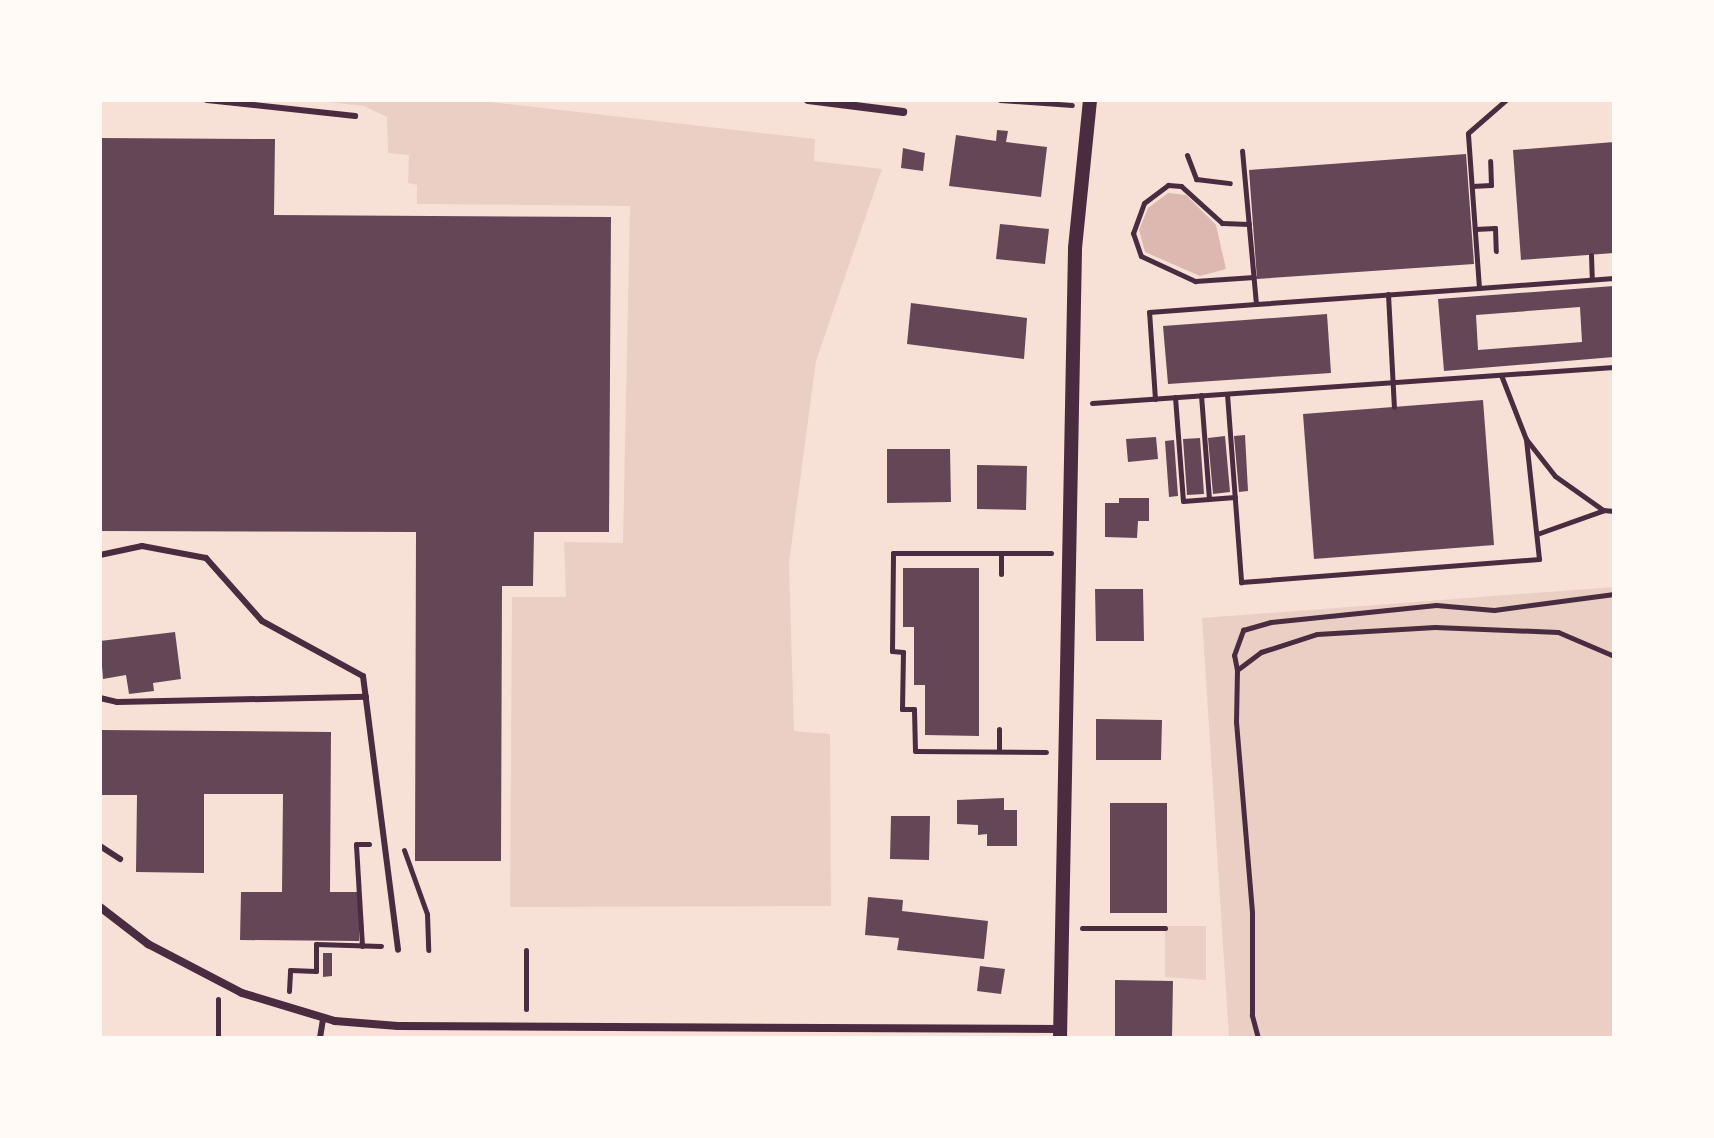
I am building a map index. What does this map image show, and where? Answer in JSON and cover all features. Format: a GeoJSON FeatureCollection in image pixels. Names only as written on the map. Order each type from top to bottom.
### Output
{"type":"FeatureCollection","features":[{"type":"Feature","properties":{"kind":"street"},"geometry":{"type":"LineString","coordinates":[[808,100],[903,112]]}},
{"type":"Feature","properties":{"kind":"street"},"geometry":{"type":"LineString","coordinates":[[100,907],[148,944],[224,984],[323,1019],[398,1026],[1060,1033],[1075,248],[1090,102]]}},
{"type":"Feature","properties":{"kind":"lane"},"geometry":{"type":"LineString","coordinates":[[207,100],[355,116]]}},
{"type":"Feature","properties":{"kind":"lane"},"geometry":{"type":"LineString","coordinates":[[100,555],[142,546],[206,558],[262,621],[363,676],[398,948]]}},
{"type":"Feature","properties":{"kind":"lane"},"geometry":{"type":"LineString","coordinates":[[100,698],[117,702],[366,697]]}},
{"type":"Feature","properties":{"kind":"lane"},"geometry":{"type":"LineString","coordinates":[[100,846],[120,859]]}},
{"type":"Feature","properties":{"kind":"lane"},"geometry":{"type":"LineString","coordinates":[[320,1038],[323,1019]]}},
{"type":"Feature","properties":{"kind":"path"},"geometry":{"type":"LineString","coordinates":[[1000,100],[1090,102]]}},
{"type":"Feature","properties":{"kind":"path"},"geometry":{"type":"LineString","coordinates":[[1479,288],[1468,133],[1506,100]]}},
{"type":"Feature","properties":{"kind":"path"},"geometry":{"type":"LineString","coordinates":[[1242,151],[1256,304]]}},
{"type":"Feature","properties":{"kind":"path"},"geometry":{"type":"LineString","coordinates":[[1187,155],[1196,179],[1230,183]]}},
{"type":"Feature","properties":{"kind":"path"},"geometry":{"type":"LineString","coordinates":[[1472,186],[1491,185],[1490,161]]}},
{"type":"Feature","properties":{"kind":"path"},"geometry":{"type":"LineString","coordinates":[[1249,224],[1222,223],[1181,186],[1168,185],[1144,203],[1133,233],[1141,256],[1195,281],[1254,277]]}},
{"type":"Feature","properties":{"kind":"path"},"geometry":{"type":"LineString","coordinates":[[1475,229],[1495,228],[1496,251]]}},
{"type":"Feature","properties":{"kind":"path"},"geometry":{"type":"LineString","coordinates":[[1591,255],[1592,279]]}},
{"type":"Feature","properties":{"kind":"path"},"geometry":{"type":"LineString","coordinates":[[1155,399],[1149,312],[1614,278]]}},
{"type":"Feature","properties":{"kind":"path"},"geometry":{"type":"LineString","coordinates":[[1388,294],[1394,407]]}},
{"type":"Feature","properties":{"kind":"path"},"geometry":{"type":"LineString","coordinates":[[1072,405],[1614,367]]}},
{"type":"Feature","properties":{"kind":"path"},"geometry":{"type":"LineString","coordinates":[[1227,394],[1241,582],[1539,559],[1526,439],[1501,375]]}},
{"type":"Feature","properties":{"kind":"path"},"geometry":{"type":"LineString","coordinates":[[1201,395],[1209,499]]}},
{"type":"Feature","properties":{"kind":"path"},"geometry":{"type":"LineString","coordinates":[[1175,397],[1183,501],[1235,497]]}},
{"type":"Feature","properties":{"kind":"path"},"geometry":{"type":"LineString","coordinates":[[1526,439],[1555,476],[1603,510]]}},
{"type":"Feature","properties":{"kind":"path"},"geometry":{"type":"LineString","coordinates":[[1537,534],[1603,510],[1614,511]]}},
{"type":"Feature","properties":{"kind":"path"},"geometry":{"type":"LineString","coordinates":[[1067,752],[915,751],[914,709],[902,709],[903,652],[892,651],[893,553],[1069,553]]}},
{"type":"Feature","properties":{"kind":"path"},"geometry":{"type":"LineString","coordinates":[[1001,553],[1001,574]]}},
{"type":"Feature","properties":{"kind":"path"},"geometry":{"type":"LineString","coordinates":[[1258,1038],[1252,1015],[1252,912],[1236,722],[1237,670],[1234,655],[1243,630],[1271,622],[1436,605],[1494,610],[1614,594]]}},
{"type":"Feature","properties":{"kind":"path"},"geometry":{"type":"LineString","coordinates":[[1237,670],[1261,652],[1317,634],[1435,627],[1558,632],[1614,656]]}},
{"type":"Feature","properties":{"kind":"path"},"geometry":{"type":"LineString","coordinates":[[999,729],[999,751]]}},
{"type":"Feature","properties":{"kind":"path"},"geometry":{"type":"LineString","coordinates":[[1063,928],[1165,928]]}},
{"type":"Feature","properties":{"kind":"path"},"geometry":{"type":"LineString","coordinates":[[288,1008],[290,970],[316,971],[316,944],[398,948]]}},
{"type":"Feature","properties":{"kind":"path"},"geometry":{"type":"LineString","coordinates":[[526,950],[526,1026]]}},
{"type":"Feature","properties":{"kind":"path"},"geometry":{"type":"LineString","coordinates":[[218,1038],[217,1002],[224,984]]}},
{"type":"Feature","properties":{"kind":"shaded area"},"geometry":{"type":"Polygon","coordinates":[[[310,100],[472,100],[815,139],[814,161],[882,169],[816,361],[789,563],[794,731],[830,734],[831,906],[510,907],[512,597],[566,597],[564,542],[623,543],[630,206],[417,204],[417,185],[408,183],[409,155],[388,153],[387,117],[364,106],[310,100]]]}},
{"type":"Feature","properties":{"kind":"shaded area"},"geometry":{"type":"Polygon","coordinates":[[[1168,193],[1186,195],[1216,225],[1226,269],[1200,276],[1145,252],[1139,230],[1148,208],[1168,193]]]}},
{"type":"Feature","properties":{"kind":"shaded area"},"geometry":{"type":"Polygon","coordinates":[[[1614,587],[1614,1038],[1229,1038],[1202,618],[1614,587]]]}},
{"type":"Feature","properties":{"kind":"shaded area"},"geometry":{"type":"Polygon","coordinates":[[[1165,926],[1206,926],[1206,980],[1165,977],[1165,926]]]}},
{"type":"Feature","properties":{"kind":"building"},"geometry":{"type":"Polygon","coordinates":[[[997,130],[1008,131],[1006,142],[1047,147],[1041,197],[949,186],[956,135],[996,141],[997,130]]]}},
{"type":"Feature","properties":{"kind":"building"},"geometry":{"type":"Polygon","coordinates":[[[100,138],[275,139],[274,215],[611,217],[609,532],[534,532],[533,586],[502,586],[501,861],[415,861],[416,532],[100,531],[100,138]]]}},
{"type":"Feature","properties":{"kind":"building"},"geometry":{"type":"Polygon","coordinates":[[[1614,142],[1614,253],[1521,260],[1513,150],[1614,142]]]}},
{"type":"Feature","properties":{"kind":"building"},"geometry":{"type":"Polygon","coordinates":[[[903,148],[925,153],[923,171],[901,168],[903,148]]]}},
{"type":"Feature","properties":{"kind":"building"},"geometry":{"type":"Polygon","coordinates":[[[1466,154],[1474,264],[1257,279],[1249,170],[1466,154]]]}},
{"type":"Feature","properties":{"kind":"building"},"geometry":{"type":"Polygon","coordinates":[[[1000,224],[1049,229],[1045,264],[996,259],[1000,224]]]}},
{"type":"Feature","properties":{"kind":"building"},"geometry":{"type":"Polygon","coordinates":[[[1614,286],[1614,357],[1444,371],[1438,299],[1614,286]],[[1580,307],[1476,315],[1478,350],[1582,342],[1580,307]]]}},
{"type":"Feature","properties":{"kind":"building"},"geometry":{"type":"Polygon","coordinates":[[[911,303],[1027,318],[1024,359],[907,344],[911,303]]]}},
{"type":"Feature","properties":{"kind":"building"},"geometry":{"type":"Polygon","coordinates":[[[1327,314],[1331,373],[1168,384],[1163,326],[1327,314]]]}},
{"type":"Feature","properties":{"kind":"building"},"geometry":{"type":"Polygon","coordinates":[[[1483,400],[1494,545],[1314,559],[1303,414],[1483,400]]]}},
{"type":"Feature","properties":{"kind":"building"},"geometry":{"type":"Polygon","coordinates":[[[1245,435],[1248,491],[1239,492],[1234,436],[1245,435]]]}},
{"type":"Feature","properties":{"kind":"building"},"geometry":{"type":"Polygon","coordinates":[[[1225,436],[1230,492],[1213,494],[1208,438],[1225,436]]]}},
{"type":"Feature","properties":{"kind":"building"},"geometry":{"type":"Polygon","coordinates":[[[1156,437],[1158,459],[1128,462],[1126,439],[1156,437]]]}},
{"type":"Feature","properties":{"kind":"building"},"geometry":{"type":"Polygon","coordinates":[[[1200,438],[1204,494],[1187,495],[1183,439],[1200,438]]]}},
{"type":"Feature","properties":{"kind":"building"},"geometry":{"type":"Polygon","coordinates":[[[1174,440],[1178,496],[1169,497],[1165,441],[1174,440]]]}},
{"type":"Feature","properties":{"kind":"building"},"geometry":{"type":"Polygon","coordinates":[[[887,449],[950,449],[951,502],[887,503],[887,449]]]}},
{"type":"Feature","properties":{"kind":"building"},"geometry":{"type":"Polygon","coordinates":[[[977,465],[1027,466],[1026,510],[977,509],[977,465]]]}},
{"type":"Feature","properties":{"kind":"building"},"geometry":{"type":"Polygon","coordinates":[[[1119,498],[1149,498],[1149,521],[1138,521],[1137,538],[1105,537],[1105,503],[1119,503],[1119,498]]]}},
{"type":"Feature","properties":{"kind":"building"},"geometry":{"type":"Polygon","coordinates":[[[903,568],[979,568],[979,736],[925,735],[925,685],[914,685],[914,627],[903,627],[903,568]]]}},
{"type":"Feature","properties":{"kind":"building"},"geometry":{"type":"Polygon","coordinates":[[[1095,589],[1143,589],[1144,641],[1096,641],[1095,589]]]}},
{"type":"Feature","properties":{"kind":"building"},"geometry":{"type":"Polygon","coordinates":[[[175,632],[181,679],[153,683],[154,691],[129,694],[126,675],[103,679],[100,641],[175,632]]]}},
{"type":"Feature","properties":{"kind":"building"},"geometry":{"type":"Polygon","coordinates":[[[1096,719],[1162,720],[1161,760],[1096,760],[1096,719]]]}},
{"type":"Feature","properties":{"kind":"building"},"geometry":{"type":"Polygon","coordinates":[[[100,730],[331,732],[330,892],[359,892],[359,941],[240,940],[241,892],[282,892],[283,794],[204,794],[204,873],[136,872],[137,795],[100,795],[100,730]]]}},
{"type":"Feature","properties":{"kind":"building"},"geometry":{"type":"Polygon","coordinates":[[[1004,798],[1004,810],[1017,810],[1017,846],[987,846],[987,834],[978,835],[978,825],[957,824],[957,800],[1004,798]]]}},
{"type":"Feature","properties":{"kind":"building"},"geometry":{"type":"Polygon","coordinates":[[[1110,803],[1167,803],[1167,913],[1110,913],[1110,803]]]}},
{"type":"Feature","properties":{"kind":"building"},"geometry":{"type":"Polygon","coordinates":[[[891,816],[930,816],[929,860],[890,859],[891,816]]]}},
{"type":"Feature","properties":{"kind":"building"},"geometry":{"type":"Polygon","coordinates":[[[868,897],[903,900],[902,911],[988,921],[984,959],[897,950],[899,938],[865,935],[868,897]]]}},
{"type":"Feature","properties":{"kind":"building"},"geometry":{"type":"Polygon","coordinates":[[[323,953],[332,953],[332,976],[323,977],[323,953]]]}},
{"type":"Feature","properties":{"kind":"building"},"geometry":{"type":"Polygon","coordinates":[[[980,966],[1005,969],[1001,994],[977,991],[980,966]]]}},
{"type":"Feature","properties":{"kind":"building"},"geometry":{"type":"Polygon","coordinates":[[[1115,980],[1173,981],[1172,1038],[1115,1038],[1115,980]]]}}]}
